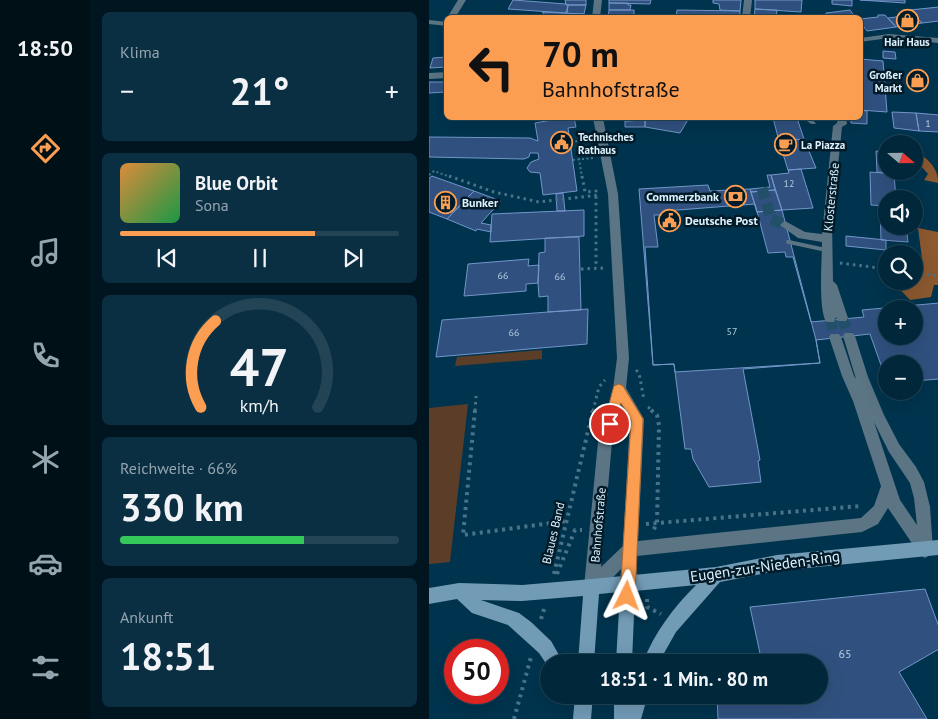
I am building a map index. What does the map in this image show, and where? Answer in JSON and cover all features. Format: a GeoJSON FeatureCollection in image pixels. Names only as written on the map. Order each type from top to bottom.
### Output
{"type":"FeatureCollection","features":[{"type":"Feature","properties":{"kind":"main road","name":"Eugen-zur-Nieden-Ring"},"geometry":{"type":"LineString","coordinates":[[429,596],[459,591],[522,593],[593,587],[716,574],[777,563],[859,554],[931,549]]}},
{"type":"Feature","properties":{"kind":"main road"},"geometry":{"type":"LineString","coordinates":[[654,654],[657,645],[673,620],[716,574]]}},
{"type":"Feature","properties":{"kind":"main road"},"geometry":{"type":"LineString","coordinates":[[624,654],[628,583]]}},
{"type":"Feature","properties":{"kind":"main road","name":"Bahnhofstraße"},"geometry":{"type":"LineString","coordinates":[[587,654],[593,587]]}},
{"type":"Feature","properties":{"kind":"main road"},"geometry":{"type":"LineString","coordinates":[[459,591],[478,607],[513,620],[536,638],[549,654]]}},
{"type":"Feature","properties":{"kind":"main road"},"geometry":{"type":"LineString","coordinates":[[623,704],[623,719]]}},
{"type":"Feature","properties":{"kind":"main road"},"geometry":{"type":"LineString","coordinates":[[632,719],[636,704]]}},
{"type":"Feature","properties":{"kind":"street"},"geometry":{"type":"LineString","coordinates":[[453,15],[462,0]]}},
{"type":"Feature","properties":{"kind":"street"},"geometry":{"type":"LineString","coordinates":[[596,15],[598,0]]}},
{"type":"Feature","properties":{"kind":"street"},"geometry":{"type":"LineString","coordinates":[[746,15],[748,0]]}},
{"type":"Feature","properties":{"kind":"street"},"geometry":{"type":"LineString","coordinates":[[429,22],[444,24]]}},
{"type":"Feature","properties":{"kind":"street"},"geometry":{"type":"LineString","coordinates":[[863,40],[889,36],[938,41]]}},
{"type":"Feature","properties":{"kind":"street"},"geometry":{"type":"LineString","coordinates":[[429,76],[444,76]]}},
{"type":"Feature","properties":{"kind":"street","name":"Bahnhofstraße"},"geometry":{"type":"LineString","coordinates":[[593,587],[605,442],[619,389],[623,358],[613,194],[598,120]]}},
{"type":"Feature","properties":{"kind":"street","name":"Klosterstraße"},"geometry":{"type":"LineString","coordinates":[[836,318],[828,302],[827,214],[838,126],[842,124],[842,120]]}},
{"type":"Feature","properties":{"kind":"street"},"geometry":{"type":"LineString","coordinates":[[785,225],[826,250]]}},
{"type":"Feature","properties":{"kind":"street"},"geometry":{"type":"LineString","coordinates":[[842,337],[857,362],[892,446],[917,481],[931,549],[900,516],[887,489],[860,401],[848,376],[842,337]]}},
{"type":"Feature","properties":{"kind":"street"},"geometry":{"type":"LineString","coordinates":[[619,389],[637,419],[628,583]]}},
{"type":"Feature","properties":{"kind":"street","name":"Eugen-zur-Nieden-Ring"},"geometry":{"type":"LineString","coordinates":[[630,549],[862,525],[875,518],[883,505],[887,489]]}},
{"type":"Feature","properties":{"kind":"street"},"geometry":{"type":"LineString","coordinates":[[593,587],[630,549]]}},
{"type":"Feature","properties":{"kind":"lane"},"geometry":{"type":"LineString","coordinates":[[809,120],[813,123]]}},
{"type":"Feature","properties":{"kind":"lane"},"geometry":{"type":"LineString","coordinates":[[789,242],[826,250]]}},
{"type":"Feature","properties":{"kind":"path"},"geometry":{"type":"LineString","coordinates":[[583,149],[581,139],[576,140],[585,192],[596,191],[597,196],[596,268]]}},
{"type":"Feature","properties":{"kind":"path"},"geometry":{"type":"LineString","coordinates":[[573,160],[589,158]]}},
{"type":"Feature","properties":{"kind":"path"},"geometry":{"type":"LineString","coordinates":[[429,175],[434,170],[494,192],[539,202],[613,194]]}},
{"type":"Feature","properties":{"kind":"path"},"geometry":{"type":"LineString","coordinates":[[826,250],[878,266]]}},
{"type":"Feature","properties":{"kind":"path"},"geometry":{"type":"LineString","coordinates":[[581,269],[601,268]]}},
{"type":"Feature","properties":{"kind":"path"},"geometry":{"type":"LineString","coordinates":[[923,274],[938,276]]}},
{"type":"Feature","properties":{"kind":"path","name":"Blaues Band"},"geometry":{"type":"LineString","coordinates":[[514,719],[550,590],[599,387],[623,358]]}},
{"type":"Feature","properties":{"kind":"path"},"geometry":{"type":"LineString","coordinates":[[476,396],[463,535],[566,522]]}},
{"type":"Feature","properties":{"kind":"shaded area"},"geometry":{"type":"Polygon","coordinates":[[[923,157],[928,160],[937,173],[938,183],[924,180],[928,174],[923,168],[923,157]]]}},
{"type":"Feature","properties":{"kind":"shaded area"},"geometry":{"type":"Polygon","coordinates":[[[923,229],[938,232],[938,285],[934,285],[931,297],[910,300],[901,290],[923,290],[923,245],[920,245],[919,235],[923,235],[923,229]]]}},
{"type":"Feature","properties":{"kind":"shaded area"},"geometry":{"type":"Polygon","coordinates":[[[542,350],[542,359],[455,366],[457,357],[542,350]]]}},
{"type":"Feature","properties":{"kind":"shaded area"},"geometry":{"type":"Polygon","coordinates":[[[468,404],[450,562],[429,564],[429,408],[468,404]]]}},
{"type":"Feature","properties":{"kind":"building"},"geometry":{"type":"Polygon","coordinates":[[[513,0],[568,5],[566,13],[508,9],[513,0]]]}},
{"type":"Feature","properties":{"kind":"building"},"geometry":{"type":"Polygon","coordinates":[[[565,0],[586,0],[586,5],[566,5],[565,0]]]}},
{"type":"Feature","properties":{"kind":"building"},"geometry":{"type":"Polygon","coordinates":[[[609,0],[651,0],[650,4],[609,3],[609,0]]]}},
{"type":"Feature","properties":{"kind":"building"},"geometry":{"type":"Polygon","coordinates":[[[713,0],[741,0],[740,11],[720,10],[719,4],[713,3],[713,0]]]}},
{"type":"Feature","properties":{"kind":"building"},"geometry":{"type":"Polygon","coordinates":[[[755,0],[802,0],[801,12],[755,9],[755,0]]]}},
{"type":"Feature","properties":{"kind":"building"},"geometry":{"type":"Polygon","coordinates":[[[832,0],[852,0],[852,6],[832,4],[832,0]]]}},
{"type":"Feature","properties":{"kind":"building"},"geometry":{"type":"Polygon","coordinates":[[[860,0],[905,0],[905,3],[860,0]]]}},
{"type":"Feature","properties":{"kind":"building"},"geometry":{"type":"Polygon","coordinates":[[[609,3],[628,3],[628,5],[631,5],[630,10],[609,10],[609,3]]]}},
{"type":"Feature","properties":{"kind":"building"},"geometry":{"type":"Polygon","coordinates":[[[568,5],[586,5],[584,14],[567,14],[568,5]]]}},
{"type":"Feature","properties":{"kind":"building"},"geometry":{"type":"Polygon","coordinates":[[[939,7],[939,21],[922,23],[910,10],[939,7]]]}},
{"type":"Feature","properties":{"kind":"building"},"geometry":{"type":"Polygon","coordinates":[[[755,9],[777,10],[776,15],[754,15],[755,9]]]}},
{"type":"Feature","properties":{"kind":"building"},"geometry":{"type":"Polygon","coordinates":[[[609,10],[634,10],[634,15],[608,15],[609,10]]]}},
{"type":"Feature","properties":{"kind":"building"},"geometry":{"type":"Polygon","coordinates":[[[677,10],[740,11],[740,15],[676,15],[677,10]]]}},
{"type":"Feature","properties":{"kind":"building"},"geometry":{"type":"Polygon","coordinates":[[[850,10],[854,15],[826,15],[826,13],[850,10]]]}},
{"type":"Feature","properties":{"kind":"building"},"geometry":{"type":"Polygon","coordinates":[[[542,12],[584,14],[584,15],[546,15],[542,12]]]}},
{"type":"Feature","properties":{"kind":"building"},"geometry":{"type":"Polygon","coordinates":[[[878,15],[885,15],[896,27],[867,31],[863,26],[863,19],[878,17],[878,15]]]}},
{"type":"Feature","properties":{"kind":"building"},"geometry":{"type":"Polygon","coordinates":[[[912,15],[922,23],[896,27],[888,18],[912,15]]]}},
{"type":"Feature","properties":{"kind":"building"},"geometry":{"type":"Polygon","coordinates":[[[883,51],[895,52],[896,59],[883,58],[883,51]]]}},
{"type":"Feature","properties":{"kind":"building"},"geometry":{"type":"Polygon","coordinates":[[[444,57],[444,67],[430,68],[433,58],[444,57]]]}},
{"type":"Feature","properties":{"kind":"building"},"geometry":{"type":"Polygon","coordinates":[[[863,59],[883,61],[887,112],[863,110],[863,59]]]}},
{"type":"Feature","properties":{"kind":"building"},"geometry":{"type":"Polygon","coordinates":[[[429,82],[444,82],[444,92],[429,93],[429,82]]]}},
{"type":"Feature","properties":{"kind":"building"},"geometry":{"type":"Polygon","coordinates":[[[863,110],[867,111],[867,124],[851,123],[851,120],[863,120],[863,110]]]}},
{"type":"Feature","properties":{"kind":"building"},"geometry":{"type":"Polygon","coordinates":[[[892,112],[916,113],[919,131],[894,128],[892,112]]]}},
{"type":"Feature","properties":{"kind":"building"},"geometry":{"type":"Polygon","coordinates":[[[916,113],[939,115],[939,132],[919,131],[916,113]]]}},
{"type":"Feature","properties":{"kind":"building"},"geometry":{"type":"Polygon","coordinates":[[[552,120],[574,120],[576,127],[568,128],[577,191],[543,195],[540,173],[530,172],[527,168],[531,162],[539,159],[538,153],[530,153],[529,157],[524,159],[429,157],[429,137],[530,138],[538,141],[535,123],[552,120]]]}},
{"type":"Feature","properties":{"kind":"building"},"geometry":{"type":"Polygon","coordinates":[[[645,120],[688,120],[680,133],[645,127],[645,120]]]}},
{"type":"Feature","properties":{"kind":"building"},"geometry":{"type":"Polygon","coordinates":[[[645,120],[645,127],[625,127],[625,121],[645,120]]]}},
{"type":"Feature","properties":{"kind":"building"},"geometry":{"type":"Polygon","coordinates":[[[774,120],[798,120],[804,139],[779,141],[774,120]]]}},
{"type":"Feature","properties":{"kind":"building"},"geometry":{"type":"Polygon","coordinates":[[[804,139],[816,168],[788,170],[779,141],[804,139]]]}},
{"type":"Feature","properties":{"kind":"building"},"geometry":{"type":"Polygon","coordinates":[[[876,151],[878,151],[877,172],[876,151]]]}},
{"type":"Feature","properties":{"kind":"building"},"geometry":{"type":"Polygon","coordinates":[[[801,169],[813,208],[782,210],[771,175],[789,173],[788,170],[801,169]]]}},
{"type":"Feature","properties":{"kind":"building"},"geometry":{"type":"Polygon","coordinates":[[[870,172],[878,173],[878,180],[894,180],[895,190],[878,190],[878,205],[871,205],[870,172]]]}},
{"type":"Feature","properties":{"kind":"building"},"geometry":{"type":"Polygon","coordinates":[[[767,175],[771,175],[775,190],[751,192],[750,189],[770,187],[767,175]]]}},
{"type":"Feature","properties":{"kind":"building","name":"Bunker"},"geometry":{"type":"Polygon","coordinates":[[[432,176],[474,191],[447,219],[429,212],[429,178],[432,176]]]}},
{"type":"Feature","properties":{"kind":"building"},"geometry":{"type":"Polygon","coordinates":[[[708,185],[710,191],[750,189],[757,212],[782,210],[816,340],[820,363],[743,369],[760,460],[758,461],[761,482],[709,487],[693,459],[691,449],[685,449],[674,364],[653,365],[639,189],[708,185]]]}},
{"type":"Feature","properties":{"kind":"building"},"geometry":{"type":"Polygon","coordinates":[[[775,190],[782,210],[757,212],[751,192],[775,190]]]}},
{"type":"Feature","properties":{"kind":"building"},"geometry":{"type":"Polygon","coordinates":[[[474,191],[501,201],[481,223],[491,225],[491,232],[477,229],[476,231],[447,219],[474,191]]]}},
{"type":"Feature","properties":{"kind":"building"},"geometry":{"type":"Polygon","coordinates":[[[563,193],[565,211],[557,211],[556,194],[563,193]]]}},
{"type":"Feature","properties":{"kind":"building"},"geometry":{"type":"Polygon","coordinates":[[[755,204],[768,253],[785,252],[786,257],[793,257],[811,322],[864,317],[862,310],[878,309],[878,345],[923,345],[923,304],[939,303],[939,379],[923,380],[923,355],[878,355],[878,357],[870,334],[816,340],[820,363],[675,372],[674,364],[653,365],[645,247],[658,247],[654,215],[665,215],[665,211],[755,204]]]}},
{"type":"Feature","properties":{"kind":"building"},"geometry":{"type":"Polygon","coordinates":[[[584,210],[584,236],[490,242],[492,214],[584,210]]]}},
{"type":"Feature","properties":{"kind":"building"},"geometry":{"type":"Polygon","coordinates":[[[881,235],[907,235],[908,242],[881,240],[881,235]]]}},
{"type":"Feature","properties":{"kind":"building"},"geometry":{"type":"Polygon","coordinates":[[[846,236],[886,240],[886,245],[878,245],[878,249],[846,246],[846,236]]]}},
{"type":"Feature","properties":{"kind":"building"},"geometry":{"type":"Polygon","coordinates":[[[579,237],[581,310],[548,312],[548,296],[539,297],[538,283],[539,253],[545,252],[545,238],[579,237]]]}},
{"type":"Feature","properties":{"kind":"building"},"geometry":{"type":"Polygon","coordinates":[[[529,259],[528,266],[539,265],[538,283],[526,284],[526,291],[464,296],[468,264],[529,259]]]}},
{"type":"Feature","properties":{"kind":"building"},"geometry":{"type":"Polygon","coordinates":[[[588,309],[587,344],[436,357],[442,320],[588,309]]]}},
{"type":"Feature","properties":{"kind":"building"},"geometry":{"type":"Polygon","coordinates":[[[925,589],[939,627],[939,649],[899,672],[927,719],[718,719],[717,704],[828,704],[828,654],[760,654],[750,607],[925,589]]]}},
{"type":"Feature","properties":{"kind":"tunnel"},"geometry":{"type":"LineString","coordinates":[[762,188],[771,219],[785,225]]}},
{"type":"Feature","properties":{"kind":"tunnel"},"geometry":{"type":"LineString","coordinates":[[842,318],[849,336]]}},
{"type":"Feature","properties":{"kind":"tunnel"},"geometry":{"type":"LineString","coordinates":[[830,319],[835,337]]}},
{"type":"Feature","properties":{"kind":"place","name":"Hair Haus"},"geometry":{"type":"Point","coordinates":[907,21]}},
{"type":"Feature","properties":{"kind":"place","name":"Großer Markt"},"geometry":{"type":"Point","coordinates":[918,81]}},
{"type":"Feature","properties":{"kind":"place","name":"Technisches Rathaus"},"geometry":{"type":"Point","coordinates":[562,143]}},
{"type":"Feature","properties":{"kind":"place","name":"La Piazza"},"geometry":{"type":"Point","coordinates":[785,145]}},
{"type":"Feature","properties":{"kind":"place","name":"Commerzbank"},"geometry":{"type":"Point","coordinates":[735,196]}},
{"type":"Feature","properties":{"kind":"place","name":"Bunker"},"geometry":{"type":"Point","coordinates":[446,202]}},
{"type":"Feature","properties":{"kind":"place","name":"Deutsche Post"},"geometry":{"type":"Point","coordinates":[669,220]}},
{"type":"Feature","properties":{"kind":"route"},"geometry":{"type":"LineString","coordinates":[[610,424],[619,389],[637,419],[627,596]]}}]}
